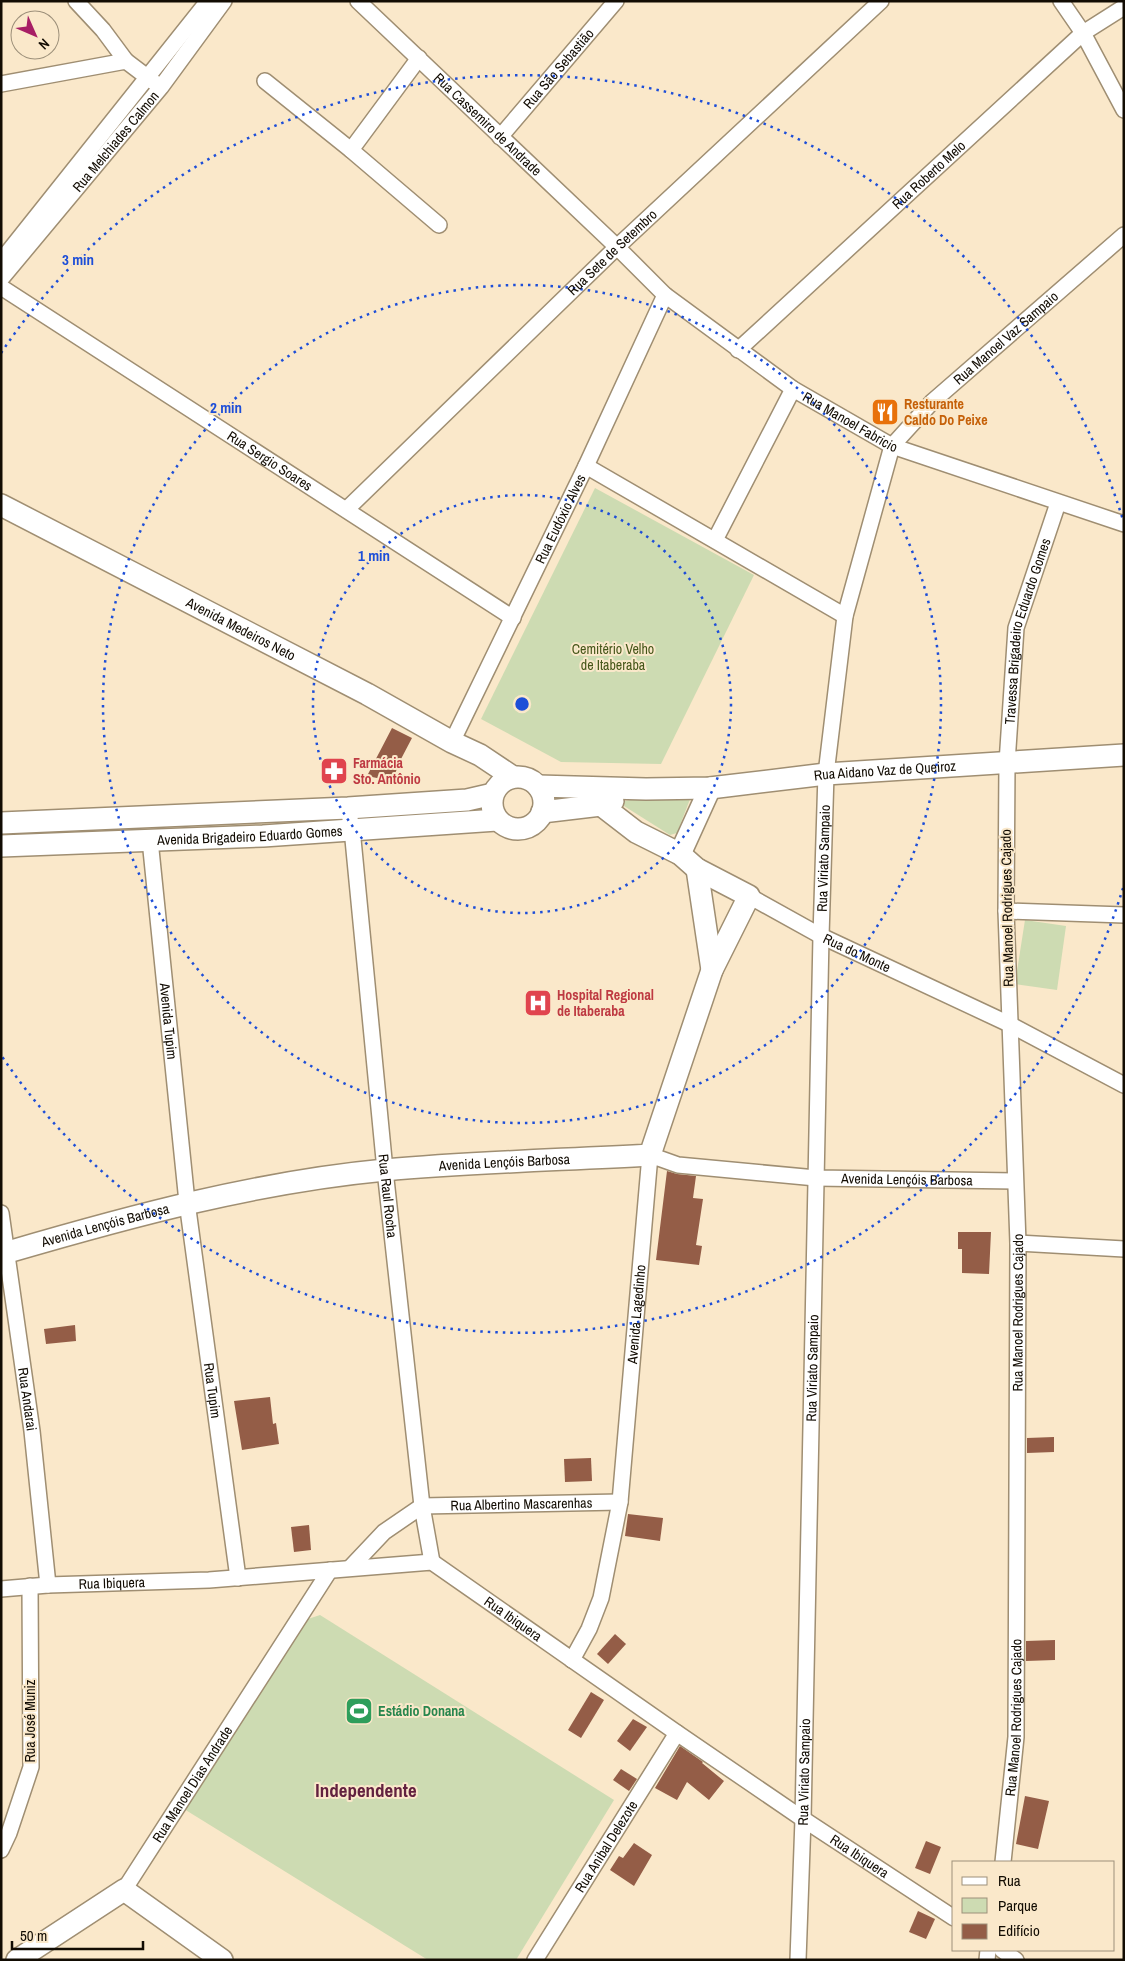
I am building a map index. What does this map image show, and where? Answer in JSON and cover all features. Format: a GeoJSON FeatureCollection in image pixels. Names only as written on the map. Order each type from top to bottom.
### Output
{"type":"FeatureCollection","features":[{"type":"Feature","properties":{"kind":"street"},"geometry":{"type":"LineString","coordinates":[[76,1],[103,30],[126,61],[161,87]]}},
{"type":"Feature","properties":{"kind":"street","name":"Rua Melchiades Calmon"},"geometry":{"type":"LineString","coordinates":[[1,261],[208,1]]}},
{"type":"Feature","properties":{"kind":"street","name":"Rua Melchiades Calmon"},"geometry":{"type":"LineString","coordinates":[[1,279],[161,87],[224,1]]}},
{"type":"Feature","properties":{"kind":"street","name":"Rua Cassemiro de Andrade"},"geometry":{"type":"LineString","coordinates":[[358,1],[617,246]]}},
{"type":"Feature","properties":{"kind":"street","name":"Rua São Sebastião"},"geometry":{"type":"LineString","coordinates":[[500,137],[616,1]]}},
{"type":"Feature","properties":{"kind":"street","name":"Rua Sete de Setembro"},"geometry":{"type":"LineString","coordinates":[[347,509],[617,246],[881,1]]}},
{"type":"Feature","properties":{"kind":"street"},"geometry":{"type":"LineString","coordinates":[[1061,1],[1083,33],[1124,110]]}},
{"type":"Feature","properties":{"kind":"street","name":"Rua Roberto Melo"},"geometry":{"type":"LineString","coordinates":[[738,350],[1083,33],[1124,7]]}},
{"type":"Feature","properties":{"kind":"street"},"geometry":{"type":"LineString","coordinates":[[351,150],[419,58]]}},
{"type":"Feature","properties":{"kind":"street"},"geometry":{"type":"LineString","coordinates":[[1,84],[126,61]]}},
{"type":"Feature","properties":{"kind":"street"},"geometry":{"type":"LineString","coordinates":[[265,81],[351,150],[439,226]]}},
{"type":"Feature","properties":{"kind":"street","name":"Rua Manoel Vaz Sampaio"},"geometry":{"type":"LineString","coordinates":[[892,446],[932,402],[1124,235]]}},
{"type":"Feature","properties":{"kind":"street","name":"Rua Manoel Fabricio"},"geometry":{"type":"LineString","coordinates":[[617,246],[665,295],[738,350],[793,389],[892,446],[1124,524]]}},
{"type":"Feature","properties":{"kind":"street","name":"Rua Sergio Soares"},"geometry":{"type":"LineString","coordinates":[[1,287],[513,618]]}},
{"type":"Feature","properties":{"kind":"street","name":"Rua Eudóxio Alves"},"geometry":{"type":"LineString","coordinates":[[452,742],[586,466],[665,295]]}},
{"type":"Feature","properties":{"kind":"street"},"geometry":{"type":"LineString","coordinates":[[715,540],[793,389]]}},
{"type":"Feature","properties":{"kind":"street","name":"Rua Viriato Sampaio"},"geometry":{"type":"LineString","coordinates":[[798,1960],[803,1819],[826,774],[845,616],[892,446]]}},
{"type":"Feature","properties":{"kind":"street"},"geometry":{"type":"LineString","coordinates":[[586,466],[845,616]]}},
{"type":"Feature","properties":{"kind":"street","name":"Travessa Brigadeiro Eduardo Gomes"},"geometry":{"type":"LineString","coordinates":[[1007,763],[1016,628],[1058,503]]}},
{"type":"Feature","properties":{"kind":"street","name":"Avenida Medeiros Neto"},"geometry":{"type":"LineString","coordinates":[[1,505],[367,694],[452,742],[480,755],[501,786]]}},
{"type":"Feature","properties":{"kind":"street","name":"Rua Aidano Vaz de Queiroz"},"geometry":{"type":"LineString","coordinates":[[538,786],[646,790],[710,788],[826,774],[1124,755]]}},
{"type":"Feature","properties":{"kind":"street","name":"Rua Manoel Rodrigues Cajado"},"geometry":{"type":"LineString","coordinates":[[1004,1861],[1016,1737],[1018,1244],[1006,911],[1007,763]]}},
{"type":"Feature","properties":{"kind":"street"},"geometry":{"type":"LineString","coordinates":[[522,777],[531,780],[538,786],[544,803],[538,820],[531,826],[513,829],[504,826],[497,820],[492,807],[501,786],[522,777]]}},
{"type":"Feature","properties":{"kind":"street","name":"Avenida Brigadeiro Eduardo Gomes"},"geometry":{"type":"LineString","coordinates":[[1,823],[419,804],[467,800],[501,786]]}},
{"type":"Feature","properties":{"kind":"street"},"geometry":{"type":"LineString","coordinates":[[680,854],[710,788]]}},
{"type":"Feature","properties":{"kind":"street","name":"Rua Aidano Vaz de Queiroz"},"geometry":{"type":"LineString","coordinates":[[542,812],[601,805],[646,790]]}},
{"type":"Feature","properties":{"kind":"street"},"geometry":{"type":"LineString","coordinates":[[419,804],[422,826]]}},
{"type":"Feature","properties":{"kind":"street","name":"Rua do Monte"},"geometry":{"type":"LineString","coordinates":[[601,805],[636,832],[680,854],[697,868],[821,936],[1009,1024],[1124,1085]]}},
{"type":"Feature","properties":{"kind":"street","name":"Rua Raul Rocha"},"geometry":{"type":"LineString","coordinates":[[348,808],[352,829],[385,1170],[422,1506],[432,1562]]}},
{"type":"Feature","properties":{"kind":"street"},"geometry":{"type":"LineString","coordinates":[[262,810],[263,836]]}},
{"type":"Feature","properties":{"kind":"street","name":"Avenida Brigadeiro Eduardo Gomes"},"geometry":{"type":"LineString","coordinates":[[1,846],[263,836],[497,820]]}},
{"type":"Feature","properties":{"kind":"street","name":"Avenida Tupim"},"geometry":{"type":"LineString","coordinates":[[150,840],[187,1202]]}},
{"type":"Feature","properties":{"kind":"street","name":"Avenida Lagedinho"},"geometry":{"type":"LineString","coordinates":[[697,868],[712,970]]}},
{"type":"Feature","properties":{"kind":"street","name":"Avenida Lagedinho"},"geometry":{"type":"LineString","coordinates":[[572,1660],[589,1629],[601,1598],[620,1502],[650,1155],[712,970],[749,896]]}},
{"type":"Feature","properties":{"kind":"street"},"geometry":{"type":"LineString","coordinates":[[1006,911],[1124,915]]}},
{"type":"Feature","properties":{"kind":"street","name":"Avenida Lençóis Barbosa"},"geometry":{"type":"LineString","coordinates":[[5,1254],[105,1223],[187,1202],[294,1183],[385,1170],[650,1155],[678,1165],[816,1178],[1015,1181]]}},
{"type":"Feature","properties":{"kind":"street","name":"Rua Tupim"},"geometry":{"type":"LineString","coordinates":[[187,1202],[238,1578]]}},
{"type":"Feature","properties":{"kind":"street","name":"Rua Andarai"},"geometry":{"type":"LineString","coordinates":[[1,1213],[5,1254],[32,1431],[48,1585]]}},
{"type":"Feature","properties":{"kind":"street"},"geometry":{"type":"LineString","coordinates":[[1018,1244],[1124,1249]]}},
{"type":"Feature","properties":{"kind":"street","name":"Rua Albertino Mascarenhas"},"geometry":{"type":"LineString","coordinates":[[422,1506],[620,1502]]}},
{"type":"Feature","properties":{"kind":"street"},"geometry":{"type":"LineString","coordinates":[[350,1568],[384,1532],[422,1506]]}},
{"type":"Feature","properties":{"kind":"street","name":"Rua Ibiquera"},"geometry":{"type":"LineString","coordinates":[[1,1588],[238,1578],[432,1562],[803,1819],[952,1917]]}},
{"type":"Feature","properties":{"kind":"street","name":"Rua Manoel Dias Andrade"},"geometry":{"type":"LineString","coordinates":[[17,1960],[124,1890],[330,1570]]}},
{"type":"Feature","properties":{"kind":"street","name":"Rua José Muniz"},"geometry":{"type":"LineString","coordinates":[[1,1850],[9,1833],[31,1767],[30,1586]]}},
{"type":"Feature","properties":{"kind":"street","name":"Rua Anibal Delezote"},"geometry":{"type":"LineString","coordinates":[[535,1960],[677,1733]]}},
{"type":"Feature","properties":{"kind":"street"},"geometry":{"type":"LineString","coordinates":[[124,1890],[222,1960]]}},
{"type":"Feature","properties":{"kind":"street"},"geometry":{"type":"LineString","coordinates":[[1003,1951],[1016,1960]]}},
{"type":"Feature","properties":{"kind":"green space","name":"Cemitério Velho de Itaberaba"},"geometry":{"type":"Polygon","coordinates":[[[595,488],[754,575],[661,764],[561,762],[481,719],[595,488]]]}},
{"type":"Feature","properties":{"kind":"green space"},"geometry":{"type":"Polygon","coordinates":[[[688,789],[692,794],[677,833],[670,835],[624,806],[625,801],[688,789]]]}},
{"type":"Feature","properties":{"kind":"green space"},"geometry":{"type":"Polygon","coordinates":[[[1025,920],[1066,926],[1057,990],[1015,984],[1025,920]]]}},
{"type":"Feature","properties":{"kind":"green space","name":"Estádio Donana"},"geometry":{"type":"Polygon","coordinates":[[[320,1615],[614,1800],[516,1960],[428,1960],[184,1809],[302,1621],[320,1615]]]}},
{"type":"Feature","properties":{"kind":"building"},"geometry":{"type":"Polygon","coordinates":[[[392,728],[412,738],[392,781],[367,776],[392,728]]]}},
{"type":"Feature","properties":{"kind":"building"},"geometry":{"type":"Polygon","coordinates":[[[667,1171],[696,1176],[693,1198],[703,1199],[696,1245],[702,1246],[699,1265],[656,1260],[667,1171]]]}},
{"type":"Feature","properties":{"kind":"building"},"geometry":{"type":"Polygon","coordinates":[[[958,1232],[991,1232],[989,1274],[962,1273],[962,1249],[958,1249],[958,1232]]]}},
{"type":"Feature","properties":{"kind":"building"},"geometry":{"type":"Polygon","coordinates":[[[75,1325],[76,1341],[46,1344],[44,1329],[75,1325]]]}},
{"type":"Feature","properties":{"kind":"building"},"geometry":{"type":"Polygon","coordinates":[[[270,1397],[273,1424],[276,1423],[279,1444],[242,1450],[234,1401],[270,1397]]]}},
{"type":"Feature","properties":{"kind":"building"},"geometry":{"type":"Polygon","coordinates":[[[1054,1437],[1054,1452],[1027,1453],[1027,1438],[1054,1437]]]}},
{"type":"Feature","properties":{"kind":"building"},"geometry":{"type":"Polygon","coordinates":[[[591,1458],[592,1481],[565,1482],[564,1459],[591,1458]]]}},
{"type":"Feature","properties":{"kind":"building"},"geometry":{"type":"Polygon","coordinates":[[[628,1514],[663,1518],[660,1541],[625,1536],[628,1514]]]}},
{"type":"Feature","properties":{"kind":"building"},"geometry":{"type":"Polygon","coordinates":[[[309,1525],[311,1550],[294,1552],[291,1527],[309,1525]]]}},
{"type":"Feature","properties":{"kind":"building"},"geometry":{"type":"Polygon","coordinates":[[[615,1634],[626,1644],[608,1664],[597,1654],[615,1634]]]}},
{"type":"Feature","properties":{"kind":"building"},"geometry":{"type":"Polygon","coordinates":[[[1055,1640],[1055,1660],[1026,1661],[1026,1641],[1055,1640]]]}},
{"type":"Feature","properties":{"kind":"building"},"geometry":{"type":"Polygon","coordinates":[[[591,1692],[604,1700],[581,1738],[568,1730],[591,1692]]]}},
{"type":"Feature","properties":{"kind":"building"},"geometry":{"type":"Polygon","coordinates":[[[633,1719],[647,1727],[630,1751],[617,1741],[633,1719]]]}},
{"type":"Feature","properties":{"kind":"building"},"geometry":{"type":"Polygon","coordinates":[[[680,1746],[703,1762],[724,1781],[709,1800],[687,1782],[677,1800],[655,1788],[680,1746]]]}},
{"type":"Feature","properties":{"kind":"building"},"geometry":{"type":"Polygon","coordinates":[[[621,1769],[637,1779],[629,1791],[613,1780],[621,1769]]]}},
{"type":"Feature","properties":{"kind":"building"},"geometry":{"type":"Polygon","coordinates":[[[1025,1796],[1049,1801],[1038,1849],[1016,1844],[1025,1796]]]}},
{"type":"Feature","properties":{"kind":"building"},"geometry":{"type":"Polygon","coordinates":[[[926,1841],[941,1847],[930,1874],[915,1868],[926,1841]]]}},
{"type":"Feature","properties":{"kind":"building"},"geometry":{"type":"Polygon","coordinates":[[[634,1843],[652,1855],[634,1886],[610,1870],[619,1856],[623,1858],[634,1843]]]}},
{"type":"Feature","properties":{"kind":"building"},"geometry":{"type":"Polygon","coordinates":[[[918,1911],[935,1919],[926,1939],[909,1932],[918,1911]]]}},
{"type":"Feature","properties":{"kind":"place","name":"Resturante Caldo Do Peixe"},"geometry":{"type":"Point","coordinates":[885,412]}},
{"type":"Feature","properties":{"kind":"place","name":"Farmácia Sto. Antônio"},"geometry":{"type":"Point","coordinates":[334,771]}},
{"type":"Feature","properties":{"kind":"place","name":"Hospital Regional de Itaberaba"},"geometry":{"type":"Point","coordinates":[538,1003]}},
{"type":"Feature","properties":{"kind":"place","name":"Estádio Donana"},"geometry":{"type":"Point","coordinates":[359,1711]}},
{"type":"Feature","properties":{"kind":"district","name":"Independente"},"geometry":{"type":"Point","coordinates":[366,1790]}}]}
